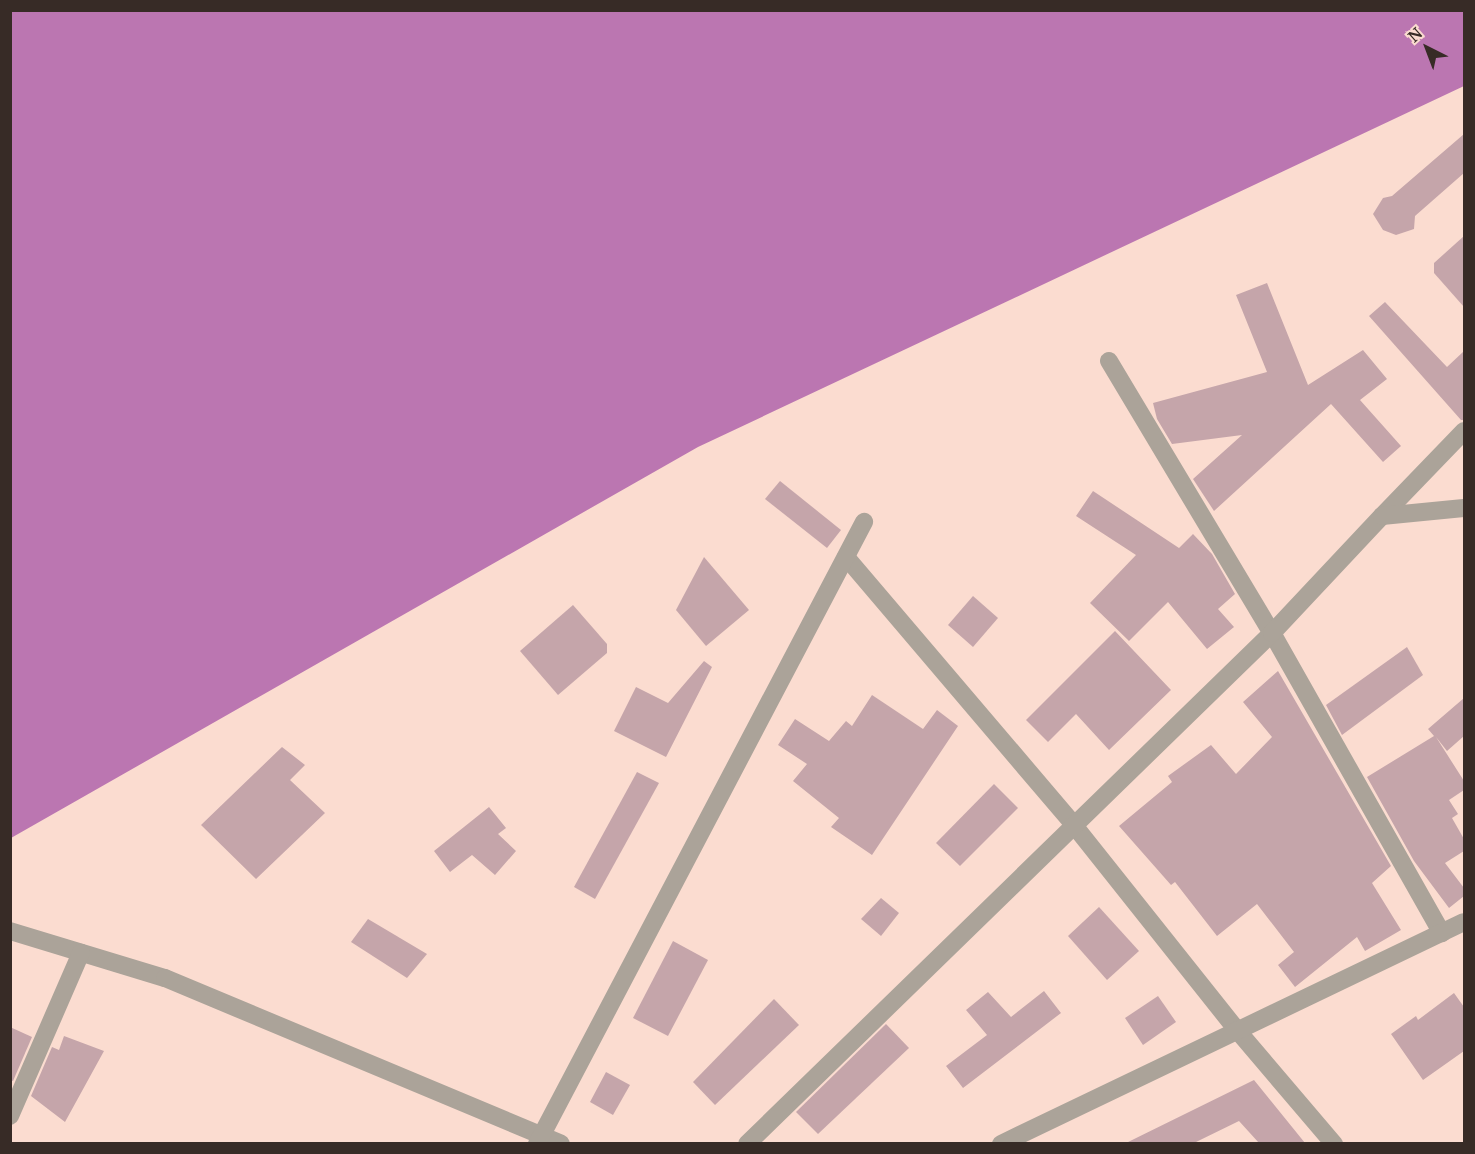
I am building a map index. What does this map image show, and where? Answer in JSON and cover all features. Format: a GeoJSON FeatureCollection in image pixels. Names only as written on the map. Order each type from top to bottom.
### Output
{"type":"FeatureCollection","features":[{"type":"Feature","properties":{"kind":"street"},"geometry":{"type":"LineString","coordinates":[[1109,361],[1272,633],[1442,933]]}},
{"type":"Feature","properties":{"kind":"street"},"geometry":{"type":"LineString","coordinates":[[747,1143],[1272,633],[1464,431]]}},
{"type":"Feature","properties":{"kind":"street"},"geometry":{"type":"LineString","coordinates":[[1382,516],[1464,508]]}},
{"type":"Feature","properties":{"kind":"street"},"geometry":{"type":"LineString","coordinates":[[540,1139],[864,522]]}},
{"type":"Feature","properties":{"kind":"street"},"geometry":{"type":"LineString","coordinates":[[846,557],[1073,824],[1237,1030],[1334,1143]]}},
{"type":"Feature","properties":{"kind":"street"},"geometry":{"type":"LineString","coordinates":[[1001,1143],[1464,922]]}},
{"type":"Feature","properties":{"kind":"street"},"geometry":{"type":"LineString","coordinates":[[10,931],[165,978],[540,1139],[561,1143]]}},
{"type":"Feature","properties":{"kind":"street"},"geometry":{"type":"LineString","coordinates":[[10,1116],[81,953]]}},
{"type":"Feature","properties":{"kind":"shaded area"},"geometry":{"type":"Polygon","coordinates":[[[11,10],[1464,11],[1464,86],[698,447],[11,838],[11,10]]]}},
{"type":"Feature","properties":{"kind":"building"},"geometry":{"type":"Polygon","coordinates":[[[1464,134],[1464,173],[1415,216],[1414,229],[1396,235],[1383,230],[1373,214],[1383,198],[1392,196],[1464,134]]]}},
{"type":"Feature","properties":{"kind":"building"},"geometry":{"type":"Polygon","coordinates":[[[1464,236],[1464,307],[1434,273],[1434,263],[1464,236]]]}},
{"type":"Feature","properties":{"kind":"building"},"geometry":{"type":"Polygon","coordinates":[[[1267,283],[1308,385],[1363,350],[1387,379],[1360,400],[1401,446],[1383,462],[1331,404],[1214,511],[1193,479],[1242,435],[1172,444],[1157,419],[1153,403],[1267,372],[1236,295],[1267,283]]]}},
{"type":"Feature","properties":{"kind":"building"},"geometry":{"type":"Polygon","coordinates":[[[1385,302],[1447,367],[1464,351],[1464,420],[1461,420],[1369,316],[1385,302]]]}},
{"type":"Feature","properties":{"kind":"building"},"geometry":{"type":"Polygon","coordinates":[[[780,481],[841,530],[827,548],[765,499],[780,481]]]}},
{"type":"Feature","properties":{"kind":"building"},"geometry":{"type":"Polygon","coordinates":[[[1093,491],[1179,548],[1193,534],[1212,554],[1235,594],[1218,609],[1234,627],[1207,649],[1168,602],[1129,641],[1090,603],[1136,555],[1076,516],[1093,491]]]}},
{"type":"Feature","properties":{"kind":"building"},"geometry":{"type":"Polygon","coordinates":[[[704,557],[749,610],[706,646],[676,610],[704,557]]]}},
{"type":"Feature","properties":{"kind":"building"},"geometry":{"type":"Polygon","coordinates":[[[973,596],[998,618],[973,647],[948,625],[973,596]]]}},
{"type":"Feature","properties":{"kind":"building"},"geometry":{"type":"Polygon","coordinates":[[[573,605],[607,644],[607,653],[558,695],[520,651],[573,605]]]}},
{"type":"Feature","properties":{"kind":"building"},"geometry":{"type":"Polygon","coordinates":[[[1115,631],[1171,690],[1109,750],[1076,714],[1048,742],[1026,720],[1115,631]]]}},
{"type":"Feature","properties":{"kind":"building"},"geometry":{"type":"Polygon","coordinates":[[[1407,647],[1423,675],[1342,735],[1326,705],[1407,647]]]}},
{"type":"Feature","properties":{"kind":"building"},"geometry":{"type":"Polygon","coordinates":[[[704,661],[712,667],[666,757],[614,731],[636,687],[668,703],[704,661]]]}},
{"type":"Feature","properties":{"kind":"building"},"geometry":{"type":"Polygon","coordinates":[[[1278,671],[1391,866],[1372,883],[1401,930],[1365,951],[1357,937],[1295,987],[1278,965],[1294,952],[1257,904],[1217,936],[1175,882],[1171,885],[1119,826],[1172,782],[1168,776],[1211,745],[1236,774],[1272,737],[1243,702],[1278,671]]]}},
{"type":"Feature","properties":{"kind":"building"},"geometry":{"type":"Polygon","coordinates":[[[872,695],[923,729],[937,710],[958,726],[872,855],[831,827],[839,818],[793,781],[807,764],[778,745],[795,719],[829,741],[846,721],[852,726],[872,695]]]}},
{"type":"Feature","properties":{"kind":"building"},"geometry":{"type":"Polygon","coordinates":[[[1464,698],[1464,736],[1447,751],[1436,737],[1464,781],[1464,790],[1449,800],[1458,814],[1452,818],[1464,839],[1464,851],[1445,863],[1464,888],[1464,896],[1449,908],[1414,861],[1367,777],[1434,736],[1428,729],[1464,698]]]}},
{"type":"Feature","properties":{"kind":"building"},"geometry":{"type":"Polygon","coordinates":[[[282,747],[305,765],[290,780],[325,813],[256,879],[201,825],[282,747]]]}},
{"type":"Feature","properties":{"kind":"building"},"geometry":{"type":"Polygon","coordinates":[[[637,772],[659,783],[595,899],[574,887],[637,772]]]}},
{"type":"Feature","properties":{"kind":"building"},"geometry":{"type":"Polygon","coordinates":[[[994,784],[1018,808],[960,866],[936,843],[994,784]]]}},
{"type":"Feature","properties":{"kind":"building"},"geometry":{"type":"Polygon","coordinates":[[[489,807],[506,828],[498,834],[516,851],[495,875],[472,855],[450,872],[434,851],[489,807]]]}},
{"type":"Feature","properties":{"kind":"building"},"geometry":{"type":"Polygon","coordinates":[[[881,898],[899,913],[881,936],[861,919],[881,898]]]}},
{"type":"Feature","properties":{"kind":"building"},"geometry":{"type":"Polygon","coordinates":[[[1099,907],[1139,951],[1107,980],[1068,936],[1099,907]]]}},
{"type":"Feature","properties":{"kind":"building"},"geometry":{"type":"Polygon","coordinates":[[[368,919],[427,954],[407,978],[351,942],[368,919]]]}},
{"type":"Feature","properties":{"kind":"building"},"geometry":{"type":"Polygon","coordinates":[[[673,941],[708,960],[668,1036],[633,1018],[673,941]]]}},
{"type":"Feature","properties":{"kind":"building"},"geometry":{"type":"Polygon","coordinates":[[[1044,991],[1061,1013],[963,1088],[946,1066],[987,1035],[966,1010],[988,992],[1011,1017],[1044,991]]]}},
{"type":"Feature","properties":{"kind":"building"},"geometry":{"type":"Polygon","coordinates":[[[1454,993],[1464,1007],[1464,1051],[1423,1080],[1391,1034],[1416,1016],[1418,1020],[1454,993]]]}},
{"type":"Feature","properties":{"kind":"building"},"geometry":{"type":"Polygon","coordinates":[[[1158,996],[1176,1022],[1143,1045],[1125,1018],[1158,996]]]}},
{"type":"Feature","properties":{"kind":"building"},"geometry":{"type":"Polygon","coordinates":[[[774,999],[799,1025],[715,1105],[693,1082],[774,999]]]}},
{"type":"Feature","properties":{"kind":"building"},"geometry":{"type":"Polygon","coordinates":[[[886,1024],[909,1048],[818,1134],[796,1112],[886,1024]]]}},
{"type":"Feature","properties":{"kind":"building"},"geometry":{"type":"Polygon","coordinates":[[[10,1027],[32,1037],[13,1081],[10,1080],[10,1027]]]}},
{"type":"Feature","properties":{"kind":"building"},"geometry":{"type":"Polygon","coordinates":[[[64,1036],[104,1051],[65,1122],[31,1096],[52,1047],[59,1050],[64,1036]]]}},
{"type":"Feature","properties":{"kind":"building"},"geometry":{"type":"Polygon","coordinates":[[[606,1072],[630,1085],[613,1115],[590,1102],[606,1072]]]}},
{"type":"Feature","properties":{"kind":"building"},"geometry":{"type":"Polygon","coordinates":[[[1254,1080],[1305,1143],[1259,1143],[1239,1121],[1194,1143],[1126,1143],[1254,1080]]]}}]}
